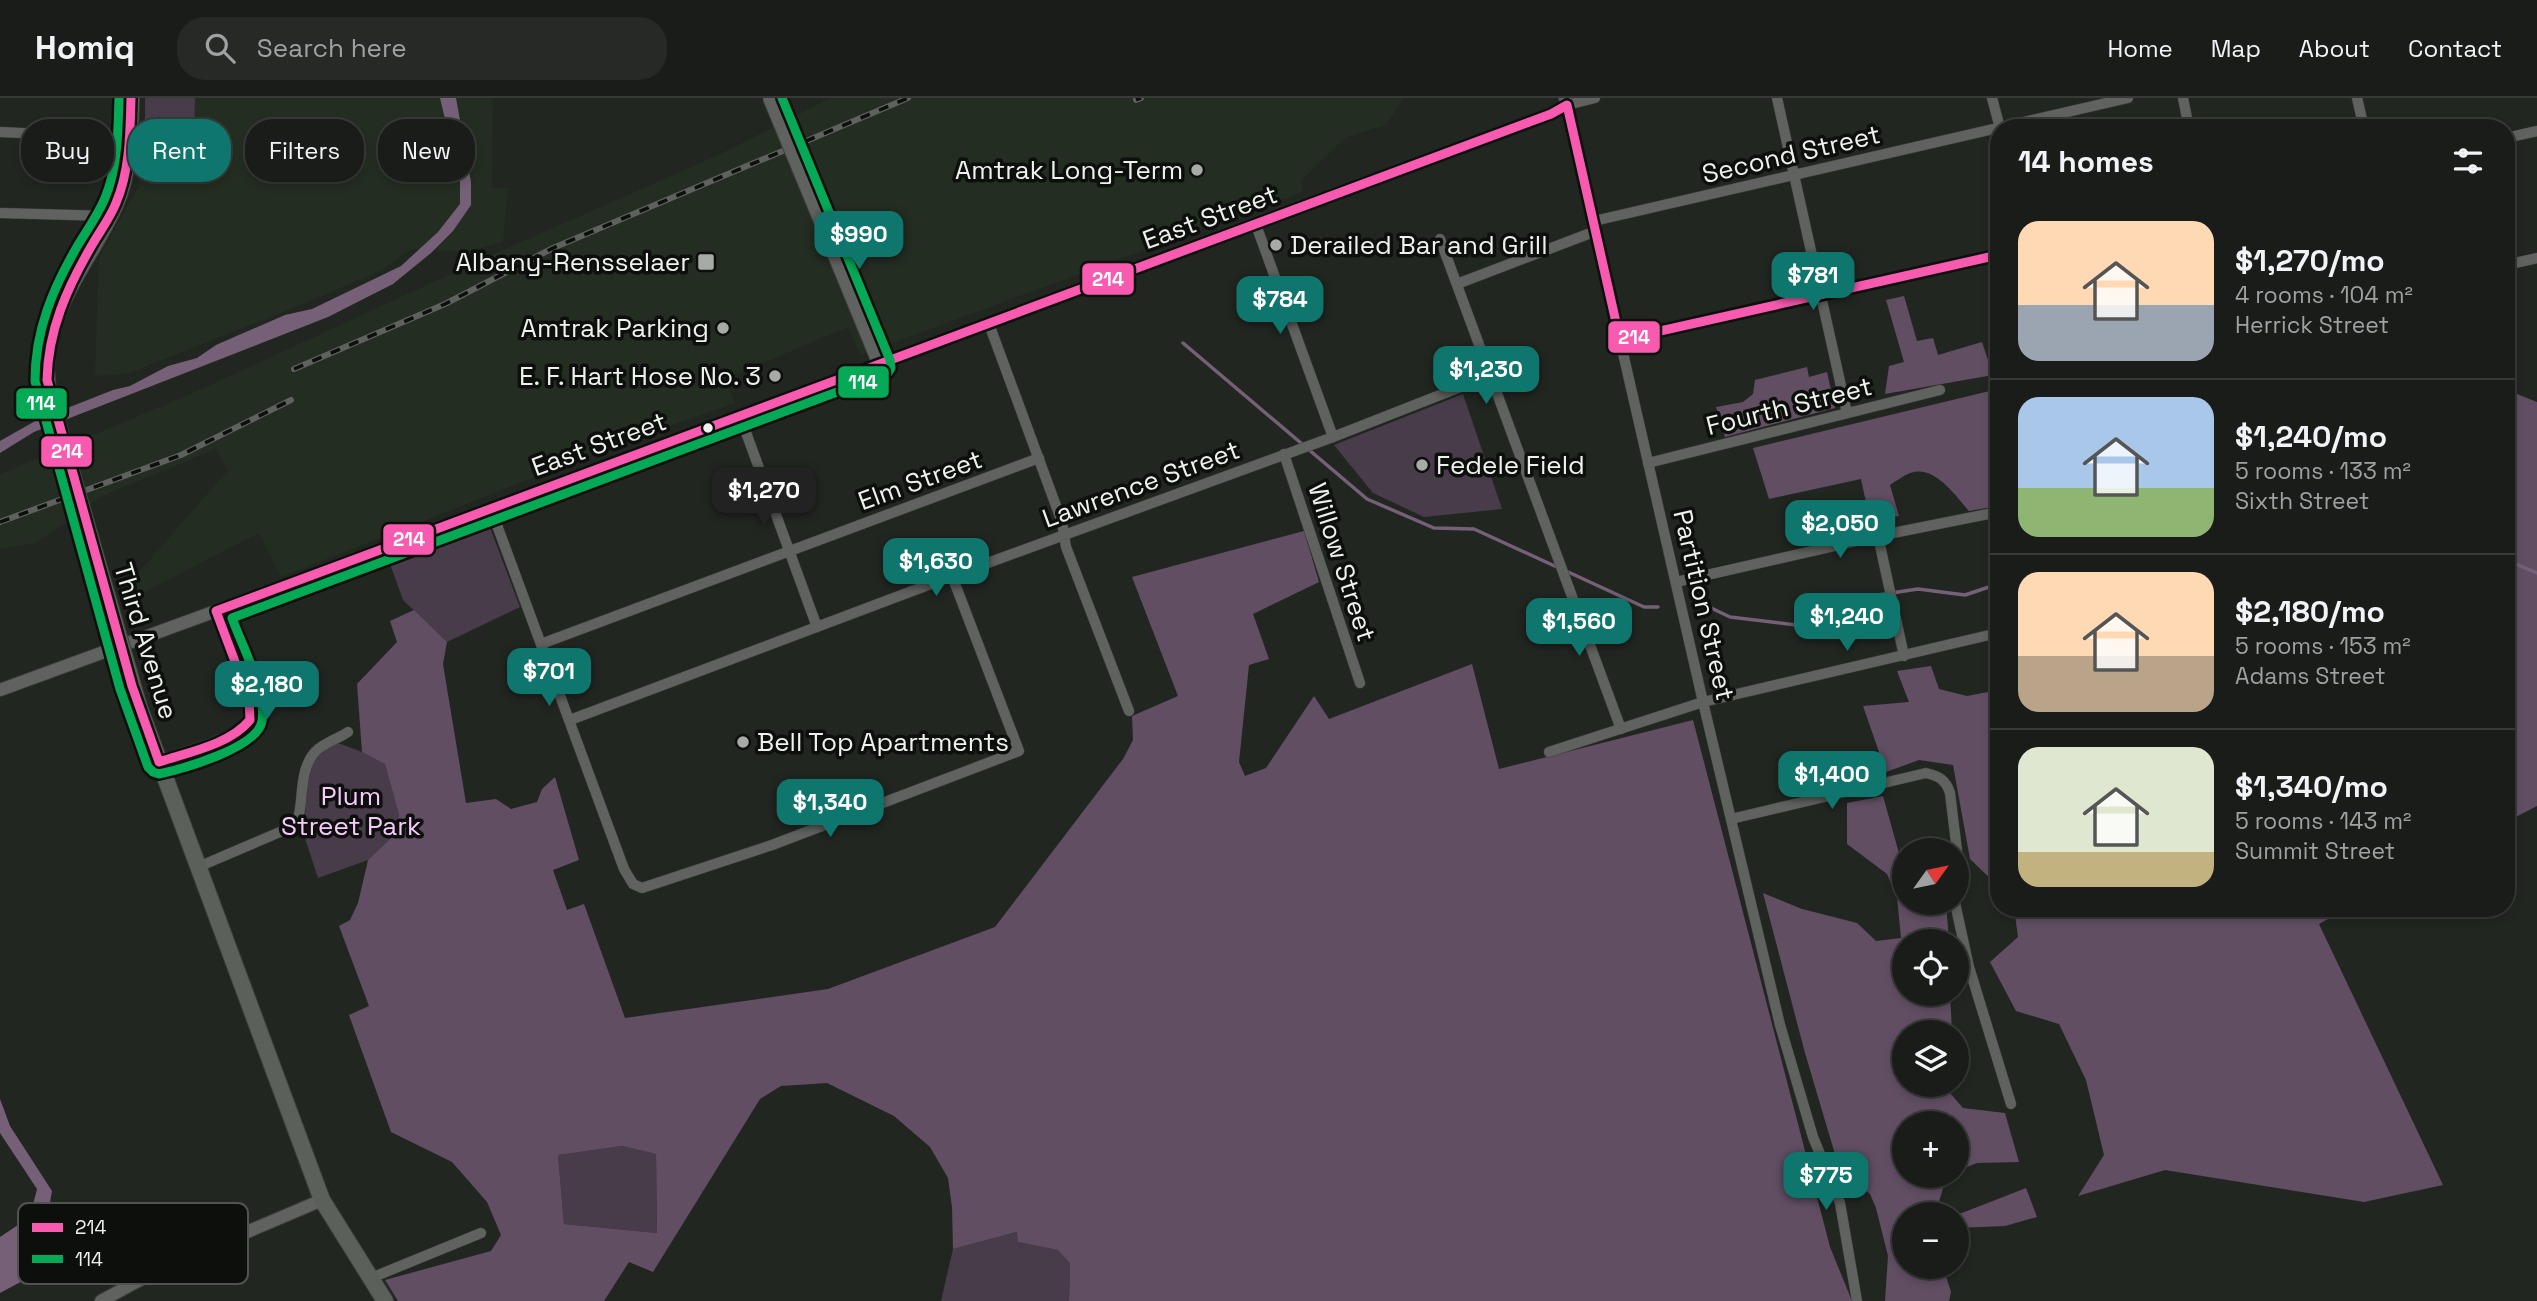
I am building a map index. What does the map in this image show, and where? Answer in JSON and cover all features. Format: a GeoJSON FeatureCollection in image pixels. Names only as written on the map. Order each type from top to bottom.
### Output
{"type":"FeatureCollection","features":[{"type":"Feature","properties":{"kind":"main road","name":"Third Avenue"},"geometry":{"type":"LineString","coordinates":[[130,119],[131,98]]}},
{"type":"Feature","properties":{"kind":"main road","name":"Third Avenue"},"geometry":{"type":"LineString","coordinates":[[128,150],[124,175],[109,216],[60,304],[49,338],[46,369],[48,391],[139,707],[321,1200],[385,1301]]}},
{"type":"Feature","properties":{"kind":"street"},"geometry":{"type":"LineString","coordinates":[[769,98],[879,365]]}},
{"type":"Feature","properties":{"kind":"street"},"geometry":{"type":"LineString","coordinates":[[1566,101],[1595,98]]}},
{"type":"Feature","properties":{"kind":"street"},"geometry":{"type":"LineString","coordinates":[[1777,98],[1847,413]]}},
{"type":"Feature","properties":{"kind":"street"},"geometry":{"type":"LineString","coordinates":[[1992,98],[1998,119]]}},
{"type":"Feature","properties":{"kind":"street","name":"Second Street"},"geometry":{"type":"LineString","coordinates":[[2038,119],[2128,98]]}},
{"type":"Feature","properties":{"kind":"street"},"geometry":{"type":"LineString","coordinates":[[2183,98],[2187,119]]}},
{"type":"Feature","properties":{"kind":"street"},"geometry":{"type":"LineString","coordinates":[[2357,98],[2362,119]]}},
{"type":"Feature","properties":{"kind":"street","name":"East Street"},"geometry":{"type":"LineString","coordinates":[[0,690],[1256,225],[1551,114],[1566,101]]}},
{"type":"Feature","properties":{"kind":"street","name":"Partition Street"},"geometry":{"type":"LineString","coordinates":[[1566,101],[1703,702],[1780,1025],[1807,1119],[1840,1203],[1857,1301]]}},
{"type":"Feature","properties":{"kind":"street","name":"Second Street"},"geometry":{"type":"LineString","coordinates":[[1457,284],[1595,226],[1794,175],[1990,130]]}},
{"type":"Feature","properties":{"kind":"street"},"geometry":{"type":"LineString","coordinates":[[2515,136],[2537,131]]}},
{"type":"Feature","properties":{"kind":"street"},"geometry":{"type":"LineString","coordinates":[[0,132],[128,138]]}},
{"type":"Feature","properties":{"kind":"street"},"geometry":{"type":"LineString","coordinates":[[0,213],[109,216]]}},
{"type":"Feature","properties":{"kind":"street"},"geometry":{"type":"LineString","coordinates":[[1256,225],[1333,437]]}},
{"type":"Feature","properties":{"kind":"street"},"geometry":{"type":"LineString","coordinates":[[1440,239],[1621,729]]}},
{"type":"Feature","properties":{"kind":"street"},"geometry":{"type":"LineString","coordinates":[[1620,340],[1990,257]]}},
{"type":"Feature","properties":{"kind":"street"},"geometry":{"type":"LineString","coordinates":[[2515,263],[2537,258]]}},
{"type":"Feature","properties":{"kind":"street"},"geometry":{"type":"LineString","coordinates":[[989,324],[1062,522],[1066,547],[1129,711]]}},
{"type":"Feature","properties":{"kind":"street","name":"Lawrence Street"},"geometry":{"type":"LineString","coordinates":[[570,720],[952,576],[1333,437],[1491,375]]}},
{"type":"Feature","properties":{"kind":"street","name":"Fourth Street"},"geometry":{"type":"LineString","coordinates":[[1648,463],[1940,390]]}},
{"type":"Feature","properties":{"kind":"street"},"geometry":{"type":"LineString","coordinates":[[740,416],[817,627]]}},
{"type":"Feature","properties":{"kind":"street","name":"Willow Street"},"geometry":{"type":"LineString","coordinates":[[1289,452],[1360,683]]}},
{"type":"Feature","properties":{"kind":"street","name":"Elm Street"},"geometry":{"type":"LineString","coordinates":[[541,644],[1039,458]]}},
{"type":"Feature","properties":{"kind":"street"},"geometry":{"type":"LineString","coordinates":[[491,509],[624,869],[636,887],[653,885],[772,845],[1019,751],[952,576]]}},
{"type":"Feature","properties":{"kind":"street"},"geometry":{"type":"LineString","coordinates":[[1676,582],[1990,514]]}},
{"type":"Feature","properties":{"kind":"street"},"geometry":{"type":"LineString","coordinates":[[1878,536],[1904,656]]}},
{"type":"Feature","properties":{"kind":"street"},"geometry":{"type":"LineString","coordinates":[[159,762],[230,736],[243,729],[250,720],[249,699],[216,611]]}},
{"type":"Feature","properties":{"kind":"street"},"geometry":{"type":"LineString","coordinates":[[1549,752],[1703,702],[1990,635]]}},
{"type":"Feature","properties":{"kind":"street"},"geometry":{"type":"LineString","coordinates":[[198,867],[294,826],[297,822],[300,790],[309,761],[316,751],[348,732]]}},
{"type":"Feature","properties":{"kind":"street"},"geometry":{"type":"LineString","coordinates":[[1731,819],[1926,773],[1936,775],[1947,784],[1955,838]]}},
{"type":"Feature","properties":{"kind":"street"},"geometry":{"type":"LineString","coordinates":[[1958,915],[1969,967],[2011,1104]]}},
{"type":"Feature","properties":{"kind":"street"},"geometry":{"type":"LineString","coordinates":[[248,1231],[321,1200]]}},
{"type":"Feature","properties":{"kind":"street"},"geometry":{"type":"LineString","coordinates":[[371,1278],[481,1233]]}},
{"type":"Feature","properties":{"kind":"street"},"geometry":{"type":"LineString","coordinates":[[101,1301],[132,1284]]}},
{"type":"Feature","properties":{"kind":"shaded area"},"geometry":{"type":"Polygon","coordinates":[[[195,98],[491,98],[492,188],[508,188],[503,242],[465,252],[411,249],[379,272],[286,311],[129,373],[95,376],[99,258],[139,182],[231,182],[231,119],[195,119],[195,98]]]}},
{"type":"Feature","properties":{"kind":"shaded area"},"geometry":{"type":"Polygon","coordinates":[[[440,98],[456,98],[460,119],[445,119],[440,98]]]}},
{"type":"Feature","properties":{"kind":"shaded area"},"geometry":{"type":"Polygon","coordinates":[[[831,98],[1404,98],[1386,125],[1346,137],[1301,181],[1302,192],[860,355],[848,327],[725,379],[735,403],[629,440],[281,577],[259,533],[123,603],[121,593],[228,470],[216,449],[102,496],[36,543],[0,549],[0,474],[186,396],[494,254],[714,157],[831,98]]]}},
{"type":"Feature","properties":{"kind":"shaded area"},"geometry":{"type":"Polygon","coordinates":[[[460,182],[471,182],[471,205],[453,231],[393,284],[328,317],[34,432],[0,453],[0,441],[37,420],[130,386],[168,366],[197,358],[216,345],[285,315],[312,309],[401,266],[438,232],[460,204],[460,182]]]}},
{"type":"Feature","properties":{"kind":"shaded area"},"geometry":{"type":"Polygon","coordinates":[[[1904,296],[1917,341],[1933,338],[1938,355],[1982,342],[1990,366],[1990,376],[1885,394],[1889,366],[1904,362],[1886,300],[1904,296]]]}},
{"type":"Feature","properties":{"kind":"shaded area"},"geometry":{"type":"Polygon","coordinates":[[[1807,367],[1809,377],[1827,372],[1835,408],[1725,437],[1716,407],[1743,402],[1753,394],[1755,380],[1807,367]]]}},
{"type":"Feature","properties":{"kind":"shaded area"},"geometry":{"type":"Polygon","coordinates":[[[1990,391],[1990,507],[1969,511],[1936,477],[1919,471],[1907,474],[1890,485],[1899,516],[1870,521],[1861,479],[1769,499],[1753,448],[1990,391]]]}},
{"type":"Feature","properties":{"kind":"shaded area"},"geometry":{"type":"Polygon","coordinates":[[[2515,394],[2537,402],[2537,806],[2515,817],[2515,394]]]}},
{"type":"Feature","properties":{"kind":"shaded area"},"geometry":{"type":"Polygon","coordinates":[[[1304,531],[1319,582],[1253,614],[1269,659],[1249,665],[1239,762],[1245,776],[1266,768],[1314,696],[1329,719],[1472,664],[1499,769],[1693,720],[1830,1247],[1852,1301],[1069,1301],[1070,1263],[1058,1250],[1018,1242],[1017,1232],[953,1249],[948,1178],[930,1147],[894,1116],[827,1083],[781,1086],[760,1099],[653,1272],[629,1262],[604,1301],[398,1301],[385,1280],[491,1251],[501,1235],[487,1202],[452,1162],[391,1132],[349,1015],[369,1006],[339,926],[350,920],[358,903],[368,860],[392,837],[399,815],[385,764],[362,752],[357,684],[397,642],[390,621],[414,610],[447,642],[443,664],[466,803],[496,799],[511,809],[537,802],[542,789],[555,777],[579,860],[553,870],[567,910],[584,904],[625,1018],[828,989],[995,927],[1123,759],[1133,740],[1132,716],[1178,696],[1132,577],[1304,531]],[[622,1146],[558,1155],[564,1224],[657,1233],[656,1154],[622,1146]]]}},
{"type":"Feature","properties":{"kind":"shaded area"},"geometry":{"type":"Polygon","coordinates":[[[1931,666],[1939,689],[1967,696],[1990,692],[1990,878],[1970,859],[1969,838],[1966,838],[1953,765],[1919,760],[1886,772],[1863,706],[1909,702],[1897,671],[1931,666]]]}},
{"type":"Feature","properties":{"kind":"shaded area"},"geometry":{"type":"Polygon","coordinates":[[[1883,796],[1895,838],[1892,838],[1892,886],[1887,874],[1847,844],[1847,803],[1883,796]]]}},
{"type":"Feature","properties":{"kind":"shaded area"},"geometry":{"type":"Polygon","coordinates":[[[1763,893],[1802,909],[1857,923],[1876,941],[1892,939],[1892,1006],[1951,1006],[1951,1020],[1892,1020],[1892,1097],[1953,1097],[1963,1108],[2005,1113],[2019,1162],[1977,1163],[1969,1166],[1969,1111],[1892,1111],[1892,1188],[1943,1188],[1939,1202],[1892,1202],[1892,1279],[1947,1279],[1951,1292],[1949,1301],[1885,1301],[1888,1256],[1876,1208],[1870,1194],[1840,1171],[1805,1053],[1763,893]]]}},
{"type":"Feature","properties":{"kind":"shaded area"},"geometry":{"type":"Polygon","coordinates":[[[1899,915],[1947,915],[1948,929],[1900,929],[1899,915]]]}},
{"type":"Feature","properties":{"kind":"shaded area"},"geometry":{"type":"Polygon","coordinates":[[[2015,917],[2332,917],[2319,924],[2443,1185],[2364,1202],[2165,1170],[2078,1196],[2104,1155],[2086,1080],[2059,1024],[2016,1011],[1990,962],[2018,937],[2015,917]]]}},
{"type":"Feature","properties":{"kind":"shaded area"},"geometry":{"type":"Polygon","coordinates":[[[0,1099],[10,1126],[52,1191],[50,1203],[34,1203],[37,1189],[0,1133],[0,1099]]]}},
{"type":"Feature","properties":{"kind":"shaded area"},"geometry":{"type":"Polygon","coordinates":[[[2026,1188],[2037,1217],[2005,1226],[1969,1228],[1969,1210],[2026,1188]]]}},
{"type":"Feature","properties":{"kind":"shaded area"},"geometry":{"type":"Polygon","coordinates":[[[18,1225],[18,1283],[0,1293],[0,1237],[18,1225]]]}},
{"type":"Feature","properties":{"kind":"green space"},"geometry":{"type":"Polygon","coordinates":[[[145,98],[195,98],[195,119],[145,119],[145,98]]]}},
{"type":"Feature","properties":{"kind":"green space","name":"Fedele Field"},"geometry":{"type":"Polygon","coordinates":[[[1463,394],[1502,509],[1424,517],[1373,493],[1334,445],[1463,394]]]}},
{"type":"Feature","properties":{"kind":"green space"},"geometry":{"type":"Polygon","coordinates":[[[489,525],[520,607],[447,642],[403,600],[389,561],[489,525]]]}},
{"type":"Feature","properties":{"kind":"green space","name":"Plum Street Park"},"geometry":{"type":"Polygon","coordinates":[[[338,743],[385,763],[399,815],[392,837],[368,860],[318,878],[304,835],[307,783],[310,768],[319,753],[338,743]]]}},
{"type":"Feature","properties":{"kind":"green space"},"geometry":{"type":"Polygon","coordinates":[[[622,1146],[656,1154],[657,1233],[564,1224],[558,1155],[622,1146]]]}},
{"type":"Feature","properties":{"kind":"green space"},"geometry":{"type":"Polygon","coordinates":[[[1018,1232],[1018,1242],[1059,1250],[1070,1263],[1069,1301],[941,1301],[953,1249],[1018,1232]]]}},
{"type":"Feature","properties":{"kind":"waterway"},"geometry":{"type":"LineString","coordinates":[[1183,343],[1367,499],[1434,528],[1474,529],[1559,568]]}},
{"type":"Feature","properties":{"kind":"waterway"},"geometry":{"type":"LineString","coordinates":[[2515,564],[2537,573]]}},
{"type":"Feature","properties":{"kind":"waterway"},"geometry":{"type":"LineString","coordinates":[[1566,571],[1644,607],[1658,607]]}},
{"type":"Feature","properties":{"kind":"waterway"},"geometry":{"type":"LineString","coordinates":[[1707,606],[1730,617],[1796,625],[1834,604],[1871,596],[1918,589],[1965,595],[1990,587]]}},
{"type":"Feature","properties":{"kind":"railway"},"geometry":{"type":"LineString","coordinates":[[294,369],[445,304],[553,248],[908,98]]}},
{"type":"Feature","properties":{"kind":"railway"},"geometry":{"type":"LineString","coordinates":[[1136,100],[1141,98]]}},
{"type":"Feature","properties":{"kind":"railway"},"geometry":{"type":"LineString","coordinates":[[0,522],[181,455],[291,400]]}},
{"type":"Feature","properties":{"kind":"transit line","name":"114"},"geometry":{"type":"LineString","coordinates":[[119,98],[113,174],[99,210],[53,293],[38,344],[35,381],[120,689],[148,767],[159,774],[201,762],[234,748],[257,731],[262,721],[261,697],[253,669],[232,618],[888,373],[891,368],[890,360],[782,98]]}},
{"type":"Feature","properties":{"kind":"transit line","name":"214"},"geometry":{"type":"LineString","coordinates":[[131,98],[128,151],[121,190],[60,310],[51,344],[47,380],[132,686],[159,762],[220,742],[250,720],[249,699],[216,611],[1551,114],[1567,105],[1620,340],[1990,257]]}},
{"type":"Feature","properties":{"kind":"place","name":"Amtrak Long-Term"},"geometry":{"type":"Point","coordinates":[1197,170]}},
{"type":"Feature","properties":{"kind":"place","name":"Derailed Bar and Grill"},"geometry":{"type":"Point","coordinates":[1276,245]}},
{"type":"Feature","properties":{"kind":"place","name":"Albany-Rensselaer"},"geometry":{"type":"Point","coordinates":[706,262]}},
{"type":"Feature","properties":{"kind":"place","name":"Amtrak Parking"},"geometry":{"type":"Point","coordinates":[723,328]}},
{"type":"Feature","properties":{"kind":"place","name":"E. F. Hart Hose No. 3"},"geometry":{"type":"Point","coordinates":[775,376]}},
{"type":"Feature","properties":{"kind":"place","name":"Fedele Field"},"geometry":{"type":"Point","coordinates":[1422,465]}},
{"type":"Feature","properties":{"kind":"place","name":"Bell Top Apartments"},"geometry":{"type":"Point","coordinates":[743,742]}}]}
